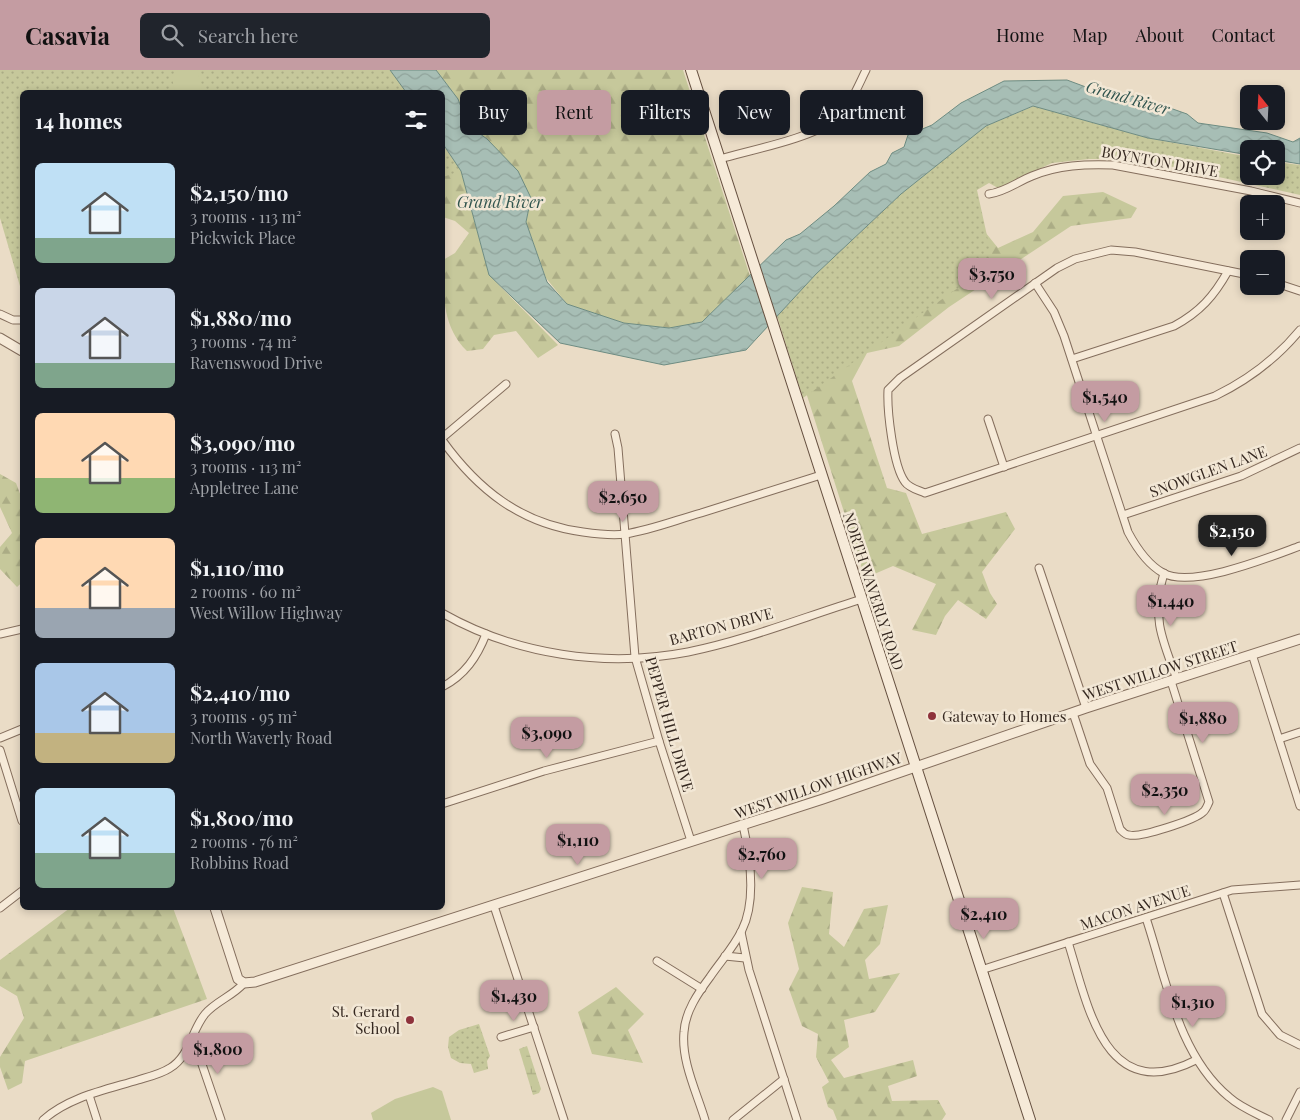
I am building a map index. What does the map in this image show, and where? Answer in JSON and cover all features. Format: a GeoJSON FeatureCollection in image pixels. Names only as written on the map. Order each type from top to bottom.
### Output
{"type":"FeatureCollection","features":[{"type":"Feature","properties":{"kind":"main road","name":"NORTH WAVERLY ROAD"},"geometry":{"type":"LineString","coordinates":[[691,70],[1030,1120]]}},
{"type":"Feature","properties":{"kind":"street"},"geometry":{"type":"LineString","coordinates":[[720,159],[787,140],[830,123],[846,108],[866,70]]}},
{"type":"Feature","properties":{"kind":"street","name":"BOYNTON DRIVE"},"geometry":{"type":"LineString","coordinates":[[989,194],[1003,191],[1041,172],[1073,165],[1092,164],[1114,165],[1251,192],[1300,204]]}},
{"type":"Feature","properties":{"kind":"street"},"geometry":{"type":"LineString","coordinates":[[1240,273],[1135,252],[1111,250],[1075,258],[1035,283],[900,378],[888,390],[889,422],[900,473],[905,482],[925,493],[1192,405],[1242,383],[1280,352],[1300,330]]}},
{"type":"Feature","properties":{"kind":"street"},"geometry":{"type":"LineString","coordinates":[[1072,358],[1179,323],[1204,306],[1215,294],[1228,271]]}},
{"type":"Feature","properties":{"kind":"street"},"geometry":{"type":"LineString","coordinates":[[1035,283],[1054,312],[1072,358],[1122,515],[1136,546],[1151,564],[1164,574],[1199,577],[1216,574],[1300,546]]}},
{"type":"Feature","properties":{"kind":"street"},"geometry":{"type":"LineString","coordinates":[[1285,286],[1300,291]]}},
{"type":"Feature","properties":{"kind":"street"},"geometry":{"type":"LineString","coordinates":[[0,314],[13,320],[20,320]]}},
{"type":"Feature","properties":{"kind":"street"},"geometry":{"type":"LineString","coordinates":[[0,338],[20,350]]}},
{"type":"Feature","properties":{"kind":"street"},"geometry":{"type":"LineString","coordinates":[[445,436],[506,384]]}},
{"type":"Feature","properties":{"kind":"street"},"geometry":{"type":"LineString","coordinates":[[988,419],[1004,467]]}},
{"type":"Feature","properties":{"kind":"street","name":"PEPPER HILL DRIVE"},"geometry":{"type":"LineString","coordinates":[[615,434],[618,448],[635,657],[691,841]]}},
{"type":"Feature","properties":{"kind":"street"},"geometry":{"type":"LineString","coordinates":[[445,443],[458,462],[481,486],[515,511],[537,521],[569,530],[624,534],[657,526],[821,475]]}},
{"type":"Feature","properties":{"kind":"street","name":"SNOWGLEN LANE"},"geometry":{"type":"LineString","coordinates":[[1122,515],[1241,476],[1300,448]]}},
{"type":"Feature","properties":{"kind":"street"},"geometry":{"type":"LineString","coordinates":[[1039,568],[1086,708]]}},
{"type":"Feature","properties":{"kind":"street"},"geometry":{"type":"LineString","coordinates":[[1073,713],[1090,764],[1107,788],[1120,829],[1128,835],[1143,834],[1194,818],[1207,808],[1207,794],[1157,613],[1157,600],[1164,574]]}},
{"type":"Feature","properties":{"kind":"street","name":"BARTON DRIVE"},"geometry":{"type":"LineString","coordinates":[[445,614],[486,634],[530,649],[571,656],[635,657],[658,656],[705,648],[862,599]]}},
{"type":"Feature","properties":{"kind":"street"},"geometry":{"type":"LineString","coordinates":[[0,634],[20,629]]}},
{"type":"Feature","properties":{"kind":"street"},"geometry":{"type":"LineString","coordinates":[[445,685],[465,670],[477,654],[486,634]]}},
{"type":"Feature","properties":{"kind":"street","name":"WEST WILLOW STREET"},"geometry":{"type":"LineString","coordinates":[[916,767],[1086,708],[1300,639]]}},
{"type":"Feature","properties":{"kind":"street"},"geometry":{"type":"LineString","coordinates":[[1252,654],[1300,806]]}},
{"type":"Feature","properties":{"kind":"street"},"geometry":{"type":"LineString","coordinates":[[0,738],[20,730]]}},
{"type":"Feature","properties":{"kind":"street"},"geometry":{"type":"LineString","coordinates":[[1279,739],[1300,732]]}},
{"type":"Feature","properties":{"kind":"street"},"geometry":{"type":"LineString","coordinates":[[445,803],[544,771],[659,741]]}},
{"type":"Feature","properties":{"kind":"street"},"geometry":{"type":"LineString","coordinates":[[0,750],[20,815]]}},
{"type":"Feature","properties":{"kind":"street","name":"WEST WILLOW HIGHWAY"},"geometry":{"type":"LineString","coordinates":[[244,983],[255,982],[494,906],[916,767]]}},
{"type":"Feature","properties":{"kind":"street"},"geometry":{"type":"LineString","coordinates":[[706,1120],[687,1062],[684,1042],[688,1016],[702,988],[741,932],[746,921],[751,878],[743,825]]}},
{"type":"Feature","properties":{"kind":"street","name":"MACON AVENUE"},"geometry":{"type":"LineString","coordinates":[[981,970],[1223,893],[1245,888],[1300,885]]}},
{"type":"Feature","properties":{"kind":"street"},"geometry":{"type":"LineString","coordinates":[[0,908],[20,893]]}},
{"type":"Feature","properties":{"kind":"street"},"geometry":{"type":"LineString","coordinates":[[1223,893],[1262,1014],[1280,1035],[1300,1045]]}},
{"type":"Feature","properties":{"kind":"street"},"geometry":{"type":"LineString","coordinates":[[494,906],[564,1120]]}},
{"type":"Feature","properties":{"kind":"street"},"geometry":{"type":"LineString","coordinates":[[43,1120],[70,1102],[170,1068],[186,1052],[200,1022],[212,1007],[239,989],[244,983],[236,974],[216,910]]}},
{"type":"Feature","properties":{"kind":"street"},"geometry":{"type":"LineString","coordinates":[[1146,918],[1183,1033],[1196,1060],[1215,1085],[1230,1099],[1269,1120]]}},
{"type":"Feature","properties":{"kind":"street"},"geometry":{"type":"LineString","coordinates":[[741,932],[745,958],[797,1120]]}},
{"type":"Feature","properties":{"kind":"street"},"geometry":{"type":"LineString","coordinates":[[1068,942],[1095,1026],[1111,1053],[1140,1069],[1155,1072],[1170,1071],[1196,1060]]}},
{"type":"Feature","properties":{"kind":"street"},"geometry":{"type":"LineString","coordinates":[[725,956],[745,958]]}},
{"type":"Feature","properties":{"kind":"street"},"geometry":{"type":"LineString","coordinates":[[657,961],[702,988]]}},
{"type":"Feature","properties":{"kind":"street"},"geometry":{"type":"LineString","coordinates":[[501,1037],[534,1027]]}},
{"type":"Feature","properties":{"kind":"street"},"geometry":{"type":"LineString","coordinates":[[193,1038],[221,1120]]}},
{"type":"Feature","properties":{"kind":"street"},"geometry":{"type":"LineString","coordinates":[[733,1120],[784,1079]]}},
{"type":"Feature","properties":{"kind":"street"},"geometry":{"type":"LineString","coordinates":[[1286,1120],[1300,1092]]}},
{"type":"Feature","properties":{"kind":"street"},"geometry":{"type":"LineString","coordinates":[[89,1095],[97,1120]]}},
{"type":"Feature","properties":{"kind":"green space"},"geometry":{"type":"Polygon","coordinates":[[[0,70],[390,70],[405,90],[20,90],[20,286],[0,218],[0,70]]]}},
{"type":"Feature","properties":{"kind":"green space"},"geometry":{"type":"Polygon","coordinates":[[[178,70],[197,70],[202,88],[197,90],[175,90],[172,78],[178,70]]]}},
{"type":"Feature","properties":{"kind":"green space"},"geometry":{"type":"Polygon","coordinates":[[[436,70],[683,70],[690,90],[621,90],[621,135],[704,135],[750,276],[702,322],[669,328],[624,323],[589,313],[567,304],[546,278],[526,222],[531,198],[487,139],[482,135],[527,135],[527,90],[460,90],[460,104],[436,70]]]}},
{"type":"Feature","properties":{"kind":"green space"},"geometry":{"type":"Polygon","coordinates":[[[1034,106],[1148,138],[1240,155],[1240,182],[1137,159],[1089,159],[1052,163],[998,188],[989,183],[977,190],[993,263],[803,398],[777,316],[816,274],[901,194],[986,126],[1034,106]]]}},
{"type":"Feature","properties":{"kind":"green space"},"geometry":{"type":"Polygon","coordinates":[[[445,148],[461,171],[489,275],[558,345],[538,358],[516,331],[494,335],[483,349],[467,351],[459,342],[448,320],[446,309],[445,259],[455,253],[469,233],[455,221],[445,218],[445,148]]]}},
{"type":"Feature","properties":{"kind":"green space"},"geometry":{"type":"Polygon","coordinates":[[[445,148],[461,171],[445,176],[445,148]]]}},
{"type":"Feature","properties":{"kind":"green space"},"geometry":{"type":"Polygon","coordinates":[[[1285,163],[1300,165],[1300,195],[1255,185],[1285,185],[1285,163]]]}},
{"type":"Feature","properties":{"kind":"green space"},"geometry":{"type":"Polygon","coordinates":[[[992,175],[974,190],[981,227],[998,248],[1033,232],[1063,196],[1103,192],[1137,208],[1131,218],[1071,226],[949,307],[899,346],[867,353],[852,381],[887,488],[906,493],[922,534],[1006,512],[1015,529],[982,572],[990,593],[997,604],[986,619],[958,600],[945,616],[936,635],[912,630],[936,584],[893,566],[865,578],[782,317],[992,175]]]}},
{"type":"Feature","properties":{"kind":"green space"},"geometry":{"type":"Polygon","coordinates":[[[0,474],[16,483],[20,494],[20,584],[17,587],[0,569],[0,547],[12,533],[0,507],[0,474]]]}},
{"type":"Feature","properties":{"kind":"green space"},"geometry":{"type":"Polygon","coordinates":[[[802,887],[833,892],[829,934],[844,947],[864,909],[888,905],[880,944],[865,960],[869,979],[900,973],[875,1012],[844,1020],[849,1047],[831,1060],[844,1078],[913,1060],[917,1076],[888,1086],[892,1101],[938,1100],[946,1114],[942,1120],[837,1120],[833,1110],[828,1107],[822,1087],[829,1082],[816,1057],[818,1034],[802,1026],[789,989],[799,969],[788,923],[802,887]]]}},
{"type":"Feature","properties":{"kind":"green space"},"geometry":{"type":"Polygon","coordinates":[[[67,910],[174,910],[207,999],[25,1061],[22,1083],[8,1090],[0,1067],[0,1057],[24,1018],[17,996],[0,986],[0,960],[67,910]]]}},
{"type":"Feature","properties":{"kind":"green space"},"geometry":{"type":"Polygon","coordinates":[[[616,987],[644,1014],[628,1030],[643,1063],[592,1054],[578,1012],[616,987]]]}},
{"type":"Feature","properties":{"kind":"green space"},"geometry":{"type":"Polygon","coordinates":[[[479,1024],[490,1056],[487,1061],[488,1069],[474,1073],[471,1064],[460,1063],[451,1058],[448,1047],[449,1037],[459,1030],[479,1024]]]}},
{"type":"Feature","properties":{"kind":"green space"},"geometry":{"type":"Polygon","coordinates":[[[527,1046],[541,1089],[539,1093],[533,1095],[519,1049],[527,1046]]]}},
{"type":"Feature","properties":{"kind":"green space"},"geometry":{"type":"Polygon","coordinates":[[[433,1087],[442,1091],[451,1120],[373,1120],[371,1113],[395,1099],[433,1087]]]}},
{"type":"Feature","properties":{"kind":"water","name":"Grand River"},"geometry":{"type":"Polygon","coordinates":[[[390,70],[436,70],[460,104],[460,135],[482,135],[518,171],[531,198],[526,222],[547,282],[567,304],[624,323],[669,328],[702,322],[786,240],[800,234],[834,206],[870,172],[886,164],[892,153],[904,147],[908,135],[923,135],[923,129],[932,125],[961,103],[1004,81],[1067,80],[1118,99],[1133,96],[1150,101],[1187,114],[1198,123],[1267,133],[1293,142],[1300,138],[1300,164],[1285,162],[1285,140],[1240,140],[1240,153],[1148,138],[1033,106],[986,126],[901,194],[816,274],[746,350],[664,365],[560,343],[489,275],[461,171],[445,147],[445,90],[405,90],[390,70]]]}},
{"type":"Feature","properties":{"kind":"place","name":"Gateway to Homes"},"geometry":{"type":"Point","coordinates":[932,716]}},
{"type":"Feature","properties":{"kind":"place","name":"St. Gerard School"},"geometry":{"type":"Point","coordinates":[410,1020]}}]}
